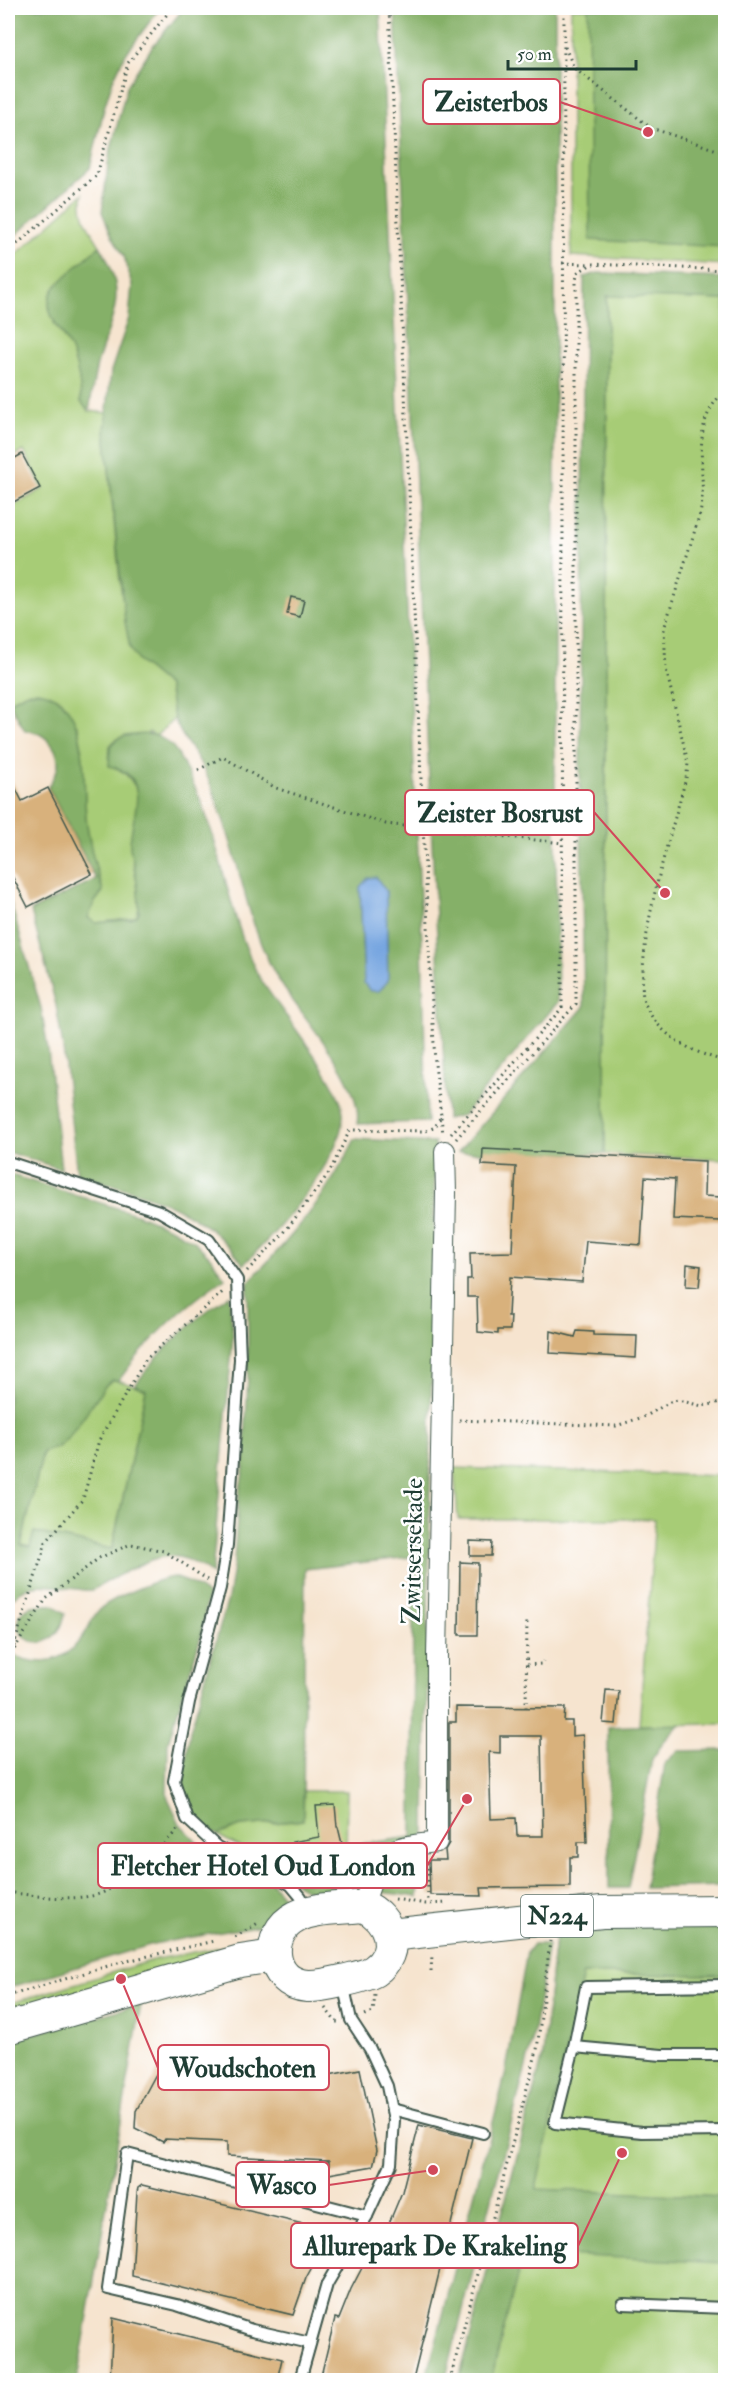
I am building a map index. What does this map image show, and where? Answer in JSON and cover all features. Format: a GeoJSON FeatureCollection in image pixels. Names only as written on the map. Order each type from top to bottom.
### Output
{"type":"FeatureCollection","features":[{"type":"Feature","properties":{"kind":"main road"},"geometry":{"type":"LineString","coordinates":[[365,1900],[382,1918],[390,1935],[388,1950],[375,1970],[363,1976],[308,1986],[298,1983],[278,1969],[274,1956],[274,1943],[277,1934],[285,1924],[306,1912],[365,1900]]}},
{"type":"Feature","properties":{"kind":"main road","name":"N224"},"geometry":{"type":"LineString","coordinates":[[390,1935],[602,1911],[726,1911]]}},
{"type":"Feature","properties":{"kind":"main road"},"geometry":{"type":"LineString","coordinates":[[8,2028],[240,1960],[274,1956]]}},
{"type":"Feature","properties":{"kind":"street","name":"Zwitsersekade"},"geometry":{"type":"LineString","coordinates":[[437,1842],[437,1656],[446,1193],[444,1151]]}},
{"type":"Feature","properties":{"kind":"street"},"geometry":{"type":"LineString","coordinates":[[365,1900],[373,1876],[383,1861],[398,1848],[437,1842]]}},
{"type":"Feature","properties":{"kind":"lane"},"geometry":{"type":"LineString","coordinates":[[8,1162],[159,1211],[209,1240],[237,1280],[240,1359],[227,1545],[220,1588],[189,1701],[174,1781],[187,1819],[217,1847],[267,1871],[291,1886],[301,1897],[306,1912]]}},
{"type":"Feature","properties":{"kind":"lane"},"geometry":{"type":"LineString","coordinates":[[300,2380],[327,2284],[367,2216],[391,2164],[394,2120],[387,2086],[370,2049],[351,2020],[342,1980]]}},
{"type":"Feature","properties":{"kind":"lane"},"geometry":{"type":"LineString","coordinates":[[726,1984],[586,1987],[574,2048],[555,2123],[642,2132],[726,2131]]}},
{"type":"Feature","properties":{"kind":"lane"},"geometry":{"type":"LineString","coordinates":[[574,2048],[662,2055],[726,2055]]}},
{"type":"Feature","properties":{"kind":"lane"},"geometry":{"type":"LineString","coordinates":[[392,2109],[483,2133]]}},
{"type":"Feature","properties":{"kind":"lane"},"geometry":{"type":"LineString","coordinates":[[310,2343],[252,2330],[177,2305],[108,2289],[127,2154],[367,2216]]}},
{"type":"Feature","properties":{"kind":"lane"},"geometry":{"type":"LineString","coordinates":[[623,2304],[726,2308]]}},
{"type":"Feature","properties":{"kind":"path"},"geometry":{"type":"LineString","coordinates":[[8,252],[97,175],[128,63],[172,8]]}},
{"type":"Feature","properties":{"kind":"path"},"geometry":{"type":"LineString","coordinates":[[388,8],[423,827],[435,1053],[444,1142],[562,1008],[564,8]]}},
{"type":"Feature","properties":{"kind":"path"},"geometry":{"type":"LineString","coordinates":[[564,44],[574,68],[651,129],[726,153]]}},
{"type":"Feature","properties":{"kind":"path"},"geometry":{"type":"LineString","coordinates":[[562,262],[726,270]]}},
{"type":"Feature","properties":{"kind":"path"},"geometry":{"type":"LineString","coordinates":[[444,1151],[576,1004],[576,280],[578,272],[592,264]]}},
{"type":"Feature","properties":{"kind":"path"},"geometry":{"type":"LineString","coordinates":[[726,390],[710,409],[703,424],[700,437],[704,495],[664,629],[666,669],[688,763],[649,914],[642,986],[643,999],[647,1008],[666,1031],[694,1051],[726,1061]]}},
{"type":"Feature","properties":{"kind":"path"},"geometry":{"type":"LineString","coordinates":[[198,770],[223,757],[276,788],[386,824],[563,843]]}},
{"type":"Feature","properties":{"kind":"path"},"geometry":{"type":"LineString","coordinates":[[12,1652],[46,1542],[83,1499],[99,1440],[146,1359],[237,1280],[283,1234],[329,1173],[350,1130],[426,1131],[435,1127],[441,1116]]}},
{"type":"Feature","properties":{"kind":"path"},"geometry":{"type":"LineString","coordinates":[[442,1419],[616,1426],[630,1423],[678,1400],[702,1406],[726,1399]]}},
{"type":"Feature","properties":{"kind":"path"},"geometry":{"type":"LineString","coordinates":[[8,1659],[46,1599],[99,1558],[131,1544],[164,1551],[220,1588]]}},
{"type":"Feature","properties":{"kind":"path"},"geometry":{"type":"LineString","coordinates":[[526,1708],[527,1618]]}},
{"type":"Feature","properties":{"kind":"path"},"geometry":{"type":"LineString","coordinates":[[527,1665],[542,1664],[543,1661]]}},
{"type":"Feature","properties":{"kind":"path"},"geometry":{"type":"LineString","coordinates":[[8,1892],[32,1896],[97,1895],[127,1877],[165,1844],[187,1819]]}},
{"type":"Feature","properties":{"kind":"path"},"geometry":{"type":"LineString","coordinates":[[428,1904],[427,1859],[437,1842]]}},
{"type":"Feature","properties":{"kind":"path"},"geometry":{"type":"LineString","coordinates":[[365,1900],[428,1904],[451,1903]]}},
{"type":"Feature","properties":{"kind":"path"},"geometry":{"type":"LineString","coordinates":[[450,2380],[537,2050],[550,1957],[551,1916]]}},
{"type":"Feature","properties":{"kind":"path"},"geometry":{"type":"LineString","coordinates":[[8,1996],[118,1963],[223,1940]]}},
{"type":"Feature","properties":{"kind":"path"},"geometry":{"type":"LineString","coordinates":[[431,1971],[432,1950]]}},
{"type":"Feature","properties":{"kind":"green space"},"geometry":{"type":"Polygon","coordinates":[[[8,8],[160,8],[125,55],[113,80],[90,168],[8,242],[8,8]]]}},
{"type":"Feature","properties":{"kind":"green space"},"geometry":{"type":"Polygon","coordinates":[[[184,8],[380,8],[422,944],[427,1122],[357,1124],[357,1107],[341,1069],[288,994],[268,960],[253,921],[230,839],[209,780],[176,723],[168,686],[138,661],[130,648],[125,622],[105,430],[111,371],[129,318],[132,285],[124,256],[102,212],[109,157],[127,86],[152,47],[184,8]],[[360,887],[364,983],[386,903],[386,891],[360,887]]]}},
{"type":"Feature","properties":{"kind":"green space"},"geometry":{"type":"Polygon","coordinates":[[[395,8],[555,8],[555,779],[558,1002],[463,1115],[447,1119],[431,825],[395,8]]]}},
{"type":"Feature","properties":{"kind":"green space"},"geometry":{"type":"Polygon","coordinates":[[[571,8],[725,8],[725,265],[571,256],[571,8]]]}},
{"type":"Feature","properties":{"kind":"green space"},"geometry":{"type":"Polygon","coordinates":[[[588,8],[725,8],[725,247],[590,240],[588,8]]]}},
{"type":"Feature","properties":{"kind":"green space"},"geometry":{"type":"Polygon","coordinates":[[[83,194],[82,209],[89,228],[100,246],[53,290],[54,323],[71,349],[81,380],[81,402],[89,411],[107,413],[105,430],[120,582],[130,648],[138,661],[168,686],[174,719],[156,736],[149,732],[117,768],[130,778],[138,799],[131,840],[139,899],[137,916],[131,919],[96,923],[88,918],[94,903],[103,891],[92,855],[86,819],[82,748],[78,727],[59,698],[25,693],[8,702],[8,509],[43,489],[24,451],[8,459],[8,262],[83,194]]]}},
{"type":"Feature","properties":{"kind":"green space"},"geometry":{"type":"Polygon","coordinates":[[[100,246],[109,263],[116,292],[115,306],[96,371],[89,411],[81,402],[80,383],[69,345],[55,323],[49,307],[53,290],[61,280],[100,246]]]}},
{"type":"Feature","properties":{"kind":"green space"},"geometry":{"type":"Polygon","coordinates":[[[598,273],[725,278],[725,300],[607,296],[605,1154],[458,1152],[584,1007],[580,771],[584,277],[598,273]]]}},
{"type":"Feature","properties":{"kind":"green space"},"geometry":{"type":"Polygon","coordinates":[[[607,295],[725,300],[725,1159],[605,1154],[607,295]]]}},
{"type":"Feature","properties":{"kind":"green space"},"geometry":{"type":"Polygon","coordinates":[[[37,691],[55,697],[67,708],[76,724],[81,742],[87,828],[103,891],[94,903],[88,918],[96,923],[131,919],[139,912],[137,883],[130,846],[137,799],[136,788],[132,779],[123,771],[109,766],[110,746],[126,736],[144,734],[158,736],[167,741],[175,750],[197,792],[215,843],[237,922],[257,973],[321,1066],[341,1102],[343,1116],[339,1134],[319,1175],[289,1216],[243,1265],[238,1256],[210,1229],[175,1207],[137,1192],[77,1174],[56,1005],[31,911],[96,879],[48,787],[58,768],[56,752],[43,736],[25,731],[9,702],[25,693],[37,691]]]}},
{"type":"Feature","properties":{"kind":"green space"},"geometry":{"type":"Polygon","coordinates":[[[8,894],[41,1008],[61,1169],[8,1152],[8,894]]]}},
{"type":"Feature","properties":{"kind":"green space"},"geometry":{"type":"Polygon","coordinates":[[[355,1139],[435,1143],[425,1830],[418,1897],[377,1892],[320,1893],[301,1887],[293,1881],[318,1882],[328,1877],[337,1868],[347,1846],[412,1837],[413,1563],[411,1557],[305,1569],[303,1820],[241,1826],[217,1835],[204,1826],[188,1805],[183,1780],[190,1731],[228,1599],[234,1561],[239,1494],[244,1468],[248,1374],[248,1282],[308,1215],[333,1179],[355,1139]]]}},
{"type":"Feature","properties":{"kind":"green space"},"geometry":{"type":"Polygon","coordinates":[[[8,1174],[136,1214],[172,1229],[194,1241],[211,1258],[225,1278],[167,1324],[119,1380],[112,1380],[106,1385],[69,1437],[58,1447],[43,1452],[21,1545],[30,1547],[34,1532],[112,1549],[146,1390],[135,1385],[178,1336],[229,1295],[233,1336],[212,1574],[198,1564],[185,1559],[173,1556],[162,1557],[139,1565],[92,1590],[49,1585],[32,1586],[16,1595],[8,1604],[8,1174]]]}},
{"type":"Feature","properties":{"kind":"green space"},"geometry":{"type":"Polygon","coordinates":[[[112,1380],[146,1389],[112,1549],[34,1533],[30,1548],[21,1546],[43,1452],[58,1447],[112,1380]]]}},
{"type":"Feature","properties":{"kind":"green space"},"geometry":{"type":"Polygon","coordinates":[[[454,1468],[725,1476],[725,1724],[639,1725],[655,1519],[458,1519],[454,1468]]]}},
{"type":"Feature","properties":{"kind":"green space"},"geometry":{"type":"Polygon","coordinates":[[[174,1577],[190,1583],[208,1595],[201,1636],[168,1742],[167,1796],[180,1824],[207,1852],[270,1881],[294,1909],[285,1921],[153,1944],[8,1988],[8,1653],[19,1658],[40,1662],[59,1658],[76,1645],[103,1606],[134,1590],[174,1577]]]}},
{"type":"Feature","properties":{"kind":"green space"},"geometry":{"type":"Polygon","coordinates":[[[53,1605],[65,1613],[57,1633],[40,1643],[26,1638],[18,1622],[25,1610],[31,1606],[53,1605]]]}},
{"type":"Feature","properties":{"kind":"green space"},"geometry":{"type":"Polygon","coordinates":[[[680,1724],[652,1759],[628,1888],[609,1888],[608,1727],[680,1724]]]}},
{"type":"Feature","properties":{"kind":"green space"},"geometry":{"type":"Polygon","coordinates":[[[725,1750],[725,1886],[645,1888],[665,1763],[678,1751],[725,1750]]]}},
{"type":"Feature","properties":{"kind":"green space"},"geometry":{"type":"Polygon","coordinates":[[[304,1791],[347,1791],[346,1855],[327,1878],[320,1882],[293,1881],[278,1867],[217,1835],[241,1826],[303,1820],[304,1791]]]}},
{"type":"Feature","properties":{"kind":"green space"},"geometry":{"type":"Polygon","coordinates":[[[685,1921],[725,1921],[725,1975],[583,1974],[536,2189],[725,2197],[725,2263],[523,2253],[491,2380],[459,2380],[543,2056],[555,1938],[685,1921]]]}},
{"type":"Feature","properties":{"kind":"green space"},"geometry":{"type":"Polygon","coordinates":[[[725,1921],[725,2380],[459,2380],[543,2056],[555,1938],[725,1921]]]}},
{"type":"Feature","properties":{"kind":"green space"},"geometry":{"type":"Polygon","coordinates":[[[255,1941],[8,2017],[8,2004],[157,1959],[255,1941]]]}},
{"type":"Feature","properties":{"kind":"green space"},"geometry":{"type":"Polygon","coordinates":[[[533,1944],[548,1944],[532,2043],[445,2380],[426,2380],[505,2076],[527,1952],[533,1944]]]}},
{"type":"Feature","properties":{"kind":"green space"},"geometry":{"type":"Polygon","coordinates":[[[141,2004],[77,2380],[8,2380],[8,2041],[141,2004]]]}},
{"type":"Feature","properties":{"kind":"water"},"geometry":{"type":"Polygon","coordinates":[[[376,877],[386,891],[388,981],[379,991],[370,991],[364,983],[360,887],[368,878],[376,877]]]}},
{"type":"Feature","properties":{"kind":"building"},"geometry":{"type":"Polygon","coordinates":[[[22,454],[40,488],[8,505],[8,462],[22,454]]]}},
{"type":"Feature","properties":{"kind":"building"},"geometry":{"type":"Polygon","coordinates":[[[291,597],[304,600],[300,617],[287,614],[291,597]]]}},
{"type":"Feature","properties":{"kind":"building"},"geometry":{"type":"Polygon","coordinates":[[[8,773],[22,801],[48,788],[92,874],[28,907],[8,868],[8,773]]]}},
{"type":"Feature","properties":{"kind":"building"},"geometry":{"type":"Polygon","coordinates":[[[483,1149],[705,1161],[704,1196],[721,1197],[720,1221],[673,1219],[675,1179],[645,1177],[641,1245],[586,1241],[582,1282],[510,1277],[508,1316],[511,1316],[510,1330],[498,1330],[498,1334],[478,1332],[477,1297],[467,1297],[467,1279],[471,1279],[470,1253],[512,1252],[516,1167],[482,1165],[483,1149]]]}},
{"type":"Feature","properties":{"kind":"building"},"geometry":{"type":"Polygon","coordinates":[[[687,1264],[701,1266],[699,1287],[686,1286],[687,1264]]]}},
{"type":"Feature","properties":{"kind":"building"},"geometry":{"type":"Polygon","coordinates":[[[551,1331],[575,1337],[577,1331],[593,1332],[593,1335],[637,1336],[636,1358],[550,1353],[551,1331]]]}},
{"type":"Feature","properties":{"kind":"building"},"geometry":{"type":"Polygon","coordinates":[[[470,1541],[492,1542],[491,1556],[470,1556],[470,1541]]]}},
{"type":"Feature","properties":{"kind":"building"},"geometry":{"type":"Polygon","coordinates":[[[460,1562],[478,1563],[477,1635],[459,1635],[460,1562]]]}},
{"type":"Feature","properties":{"kind":"building"},"geometry":{"type":"Polygon","coordinates":[[[606,1690],[619,1691],[616,1724],[603,1723],[606,1690]]]}},
{"type":"Feature","properties":{"kind":"building"},"geometry":{"type":"Polygon","coordinates":[[[456,1707],[565,1708],[564,1721],[572,1721],[572,1736],[583,1735],[587,1842],[578,1842],[578,1857],[570,1857],[570,1887],[481,1888],[482,1896],[430,1895],[429,1860],[446,1860],[445,1850],[449,1843],[449,1722],[456,1722],[456,1707]],[[500,1736],[500,1753],[489,1752],[491,1819],[516,1818],[517,1836],[543,1836],[541,1736],[500,1736]]]}},
{"type":"Feature","properties":{"kind":"building"},"geometry":{"type":"Polygon","coordinates":[[[335,1805],[337,1827],[343,1848],[316,1853],[317,1858],[296,1862],[292,1842],[319,1837],[316,1806],[335,1805]]]}},
{"type":"Feature","properties":{"kind":"building"},"geometry":{"type":"Polygon","coordinates":[[[169,2050],[203,2069],[231,2075],[324,2076],[360,2069],[377,2150],[373,2166],[329,2174],[329,2161],[227,2156],[227,2142],[165,2139],[163,2142],[135,2128],[136,2111],[169,2050]]]}},
{"type":"Feature","properties":{"kind":"building"},"geometry":{"type":"Polygon","coordinates":[[[419,2125],[472,2138],[413,2380],[320,2380],[335,2318],[339,2319],[363,2266],[382,2256],[373,2251],[387,2228],[402,2192],[419,2125]]]}},
{"type":"Feature","properties":{"kind":"building"},"geometry":{"type":"Polygon","coordinates":[[[142,2185],[332,2231],[306,2278],[293,2315],[132,2276],[137,2192],[142,2185]]]}},
{"type":"Feature","properties":{"kind":"building"},"geometry":{"type":"Polygon","coordinates":[[[113,2318],[282,2359],[277,2380],[110,2380],[113,2318]]]}},
{"type":"Feature","properties":{"kind":"place","name":"Zeisterbos"},"geometry":{"type":"Point","coordinates":[648,132]}},
{"type":"Feature","properties":{"kind":"place","name":"Zeister Bosrust"},"geometry":{"type":"Point","coordinates":[665,893]}},
{"type":"Feature","properties":{"kind":"place","name":"Fletcher Hotel Oud London"},"geometry":{"type":"Point","coordinates":[467,1799]}},
{"type":"Feature","properties":{"kind":"place","name":"Woudschoten"},"geometry":{"type":"Point","coordinates":[121,1979]}},
{"type":"Feature","properties":{"kind":"place","name":"Allurepark De Krakeling"},"geometry":{"type":"Point","coordinates":[622,2153]}},
{"type":"Feature","properties":{"kind":"place","name":"Wasco"},"geometry":{"type":"Point","coordinates":[433,2170]}}]}
